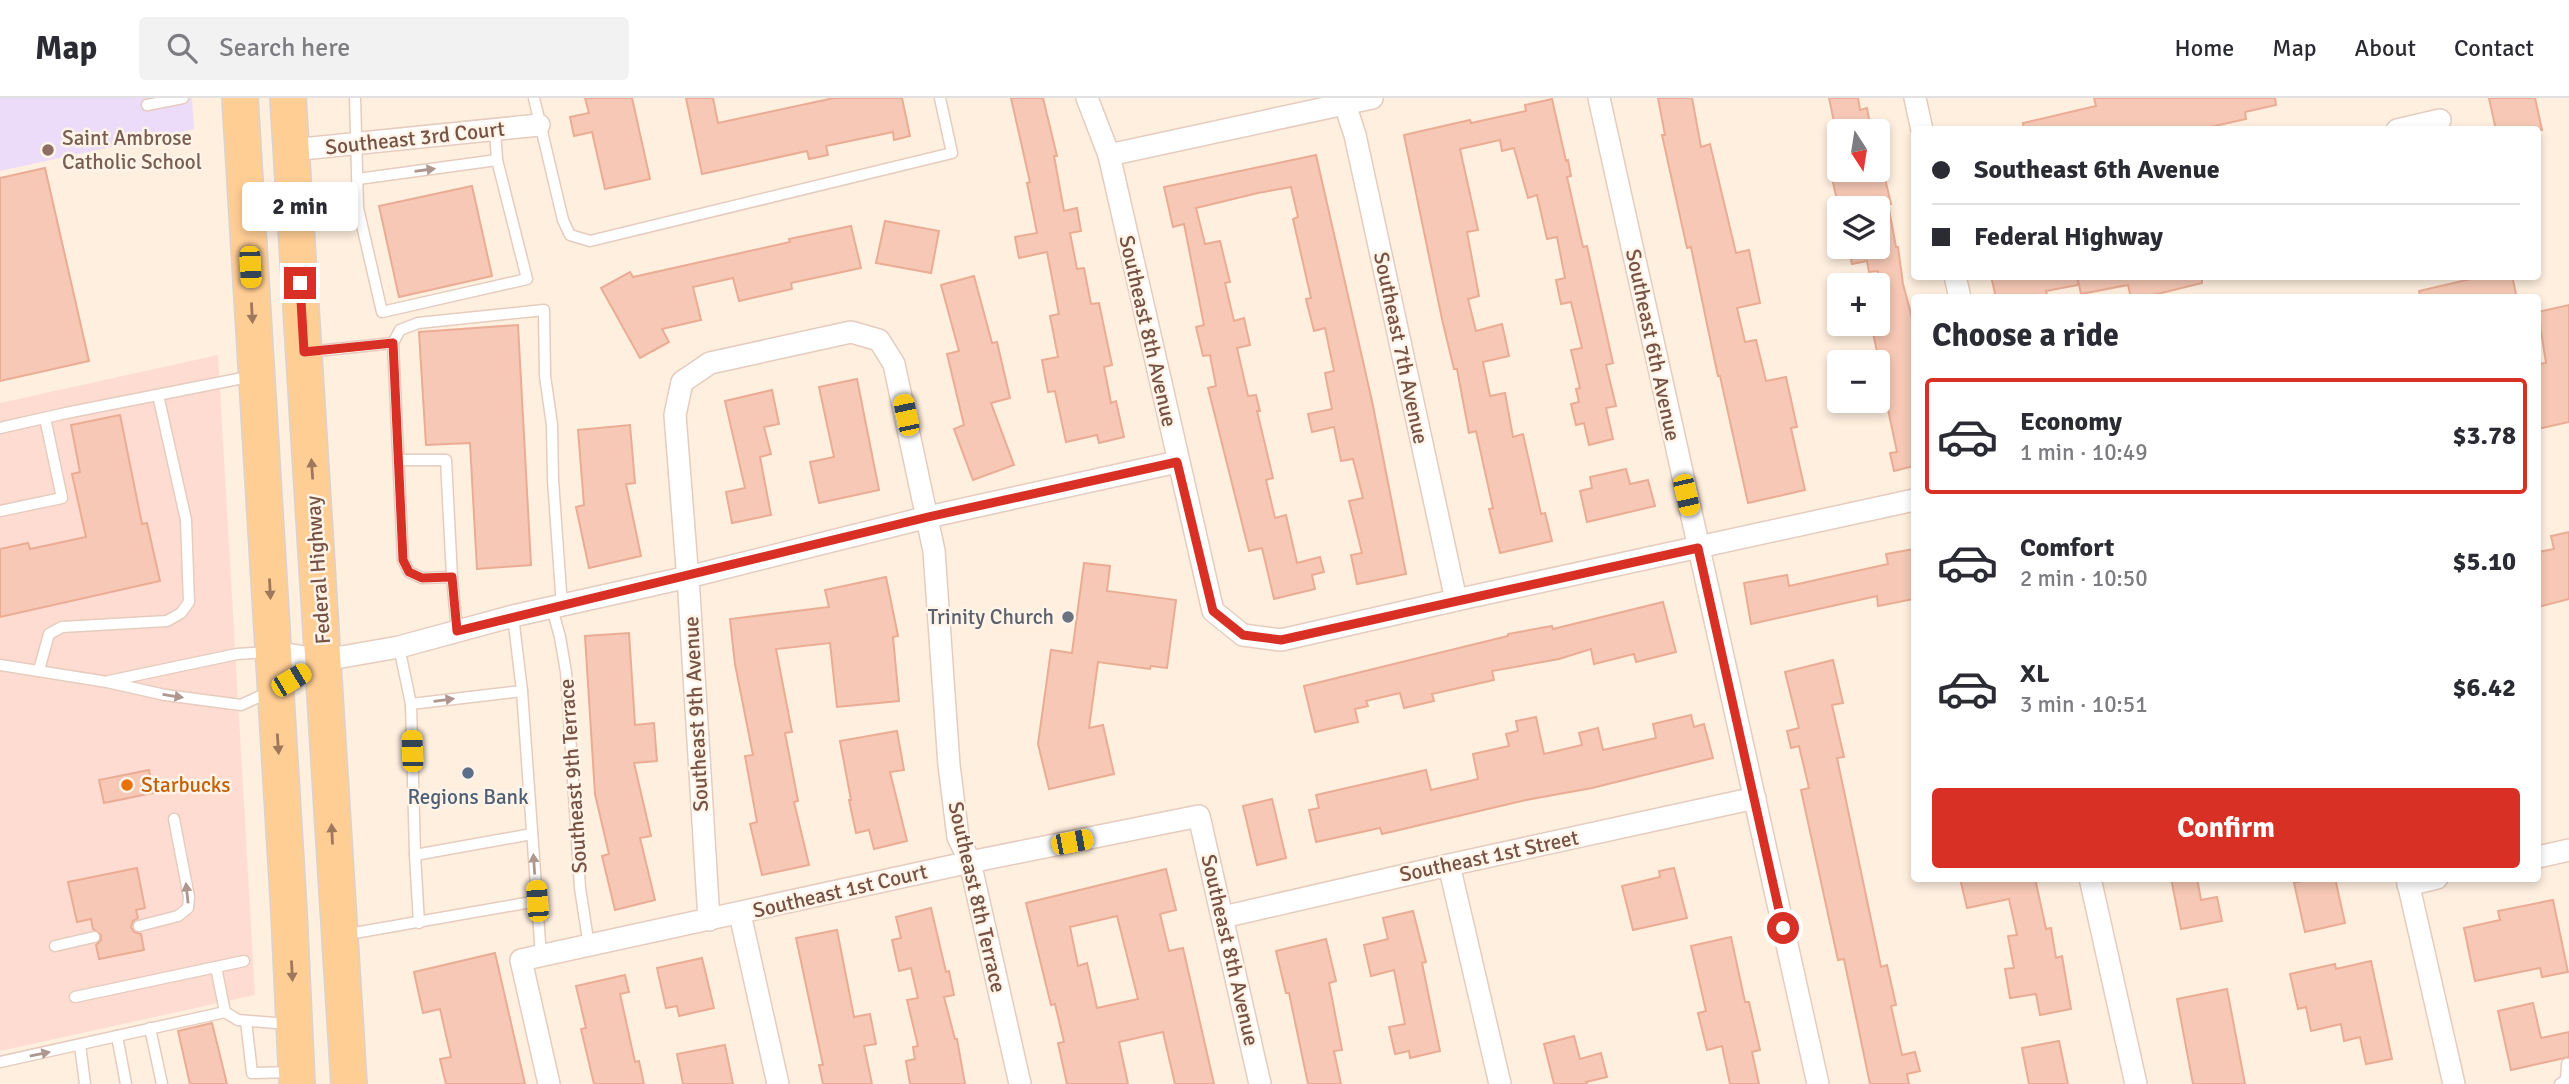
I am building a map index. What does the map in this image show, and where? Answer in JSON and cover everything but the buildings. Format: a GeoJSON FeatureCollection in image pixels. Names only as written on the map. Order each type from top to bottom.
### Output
{"type":"FeatureCollection","features":[{"type":"Feature","properties":{"kind":"main road"},"geometry":{"type":"LineString","coordinates":[[240,98],[297,1078]]}},
{"type":"Feature","properties":{"kind":"main road"},"geometry":{"type":"LineString","coordinates":[[247,98],[276,137],[292,150]]}},
{"type":"Feature","properties":{"kind":"main road","name":"Federal Highway"},"geometry":{"type":"LineString","coordinates":[[288,98],[349,1084]]}},
{"type":"Feature","properties":{"kind":"main road"},"geometry":{"type":"LineString","coordinates":[[243,158],[260,171],[276,193],[297,236]]}},
{"type":"Feature","properties":{"kind":"street","name":"Southeast 8th Avenue"},"geometry":{"type":"LineString","coordinates":[[1087,98],[1109,155],[1213,611],[1243,635],[1281,640],[1456,600]]}},
{"type":"Feature","properties":{"kind":"street"},"geometry":{"type":"LineString","coordinates":[[1109,155],[1344,101],[1372,98]]}},
{"type":"Feature","properties":{"kind":"street","name":"Southeast 6th Avenue"},"geometry":{"type":"LineString","coordinates":[[1598,98],[1818,1084]]}},
{"type":"Feature","properties":{"kind":"street"},"geometry":{"type":"LineString","coordinates":[[1915,98],[1921,126]]}},
{"type":"Feature","properties":{"kind":"street","name":"Southeast 7th Avenue"},"geometry":{"type":"LineString","coordinates":[[1344,101],[1355,135],[1456,600]]}},
{"type":"Feature","properties":{"kind":"street"},"geometry":{"type":"LineString","coordinates":[[2414,126],[2440,120]]}},
{"type":"Feature","properties":{"kind":"street","name":"Southeast 3rd Court"},"geometry":{"type":"LineString","coordinates":[[292,150],[539,125]]}},
{"type":"Feature","properties":{"kind":"street","name":"Southeast 8th Terrace"},"geometry":{"type":"LineString","coordinates":[[682,382],[710,363],[851,332],[879,340],[894,364],[934,551],[958,836],[970,862],[1020,1084]]}},
{"type":"Feature","properties":{"kind":"street","name":"Southeast 9th Avenue"},"geometry":{"type":"LineString","coordinates":[[682,382],[675,415],[709,920]]}},
{"type":"Feature","properties":{"kind":"street"},"geometry":{"type":"LineString","coordinates":[[273,652],[324,660],[399,646],[513,616],[688,577],[928,517],[1177,462]]}},
{"type":"Feature","properties":{"kind":"street"},"geometry":{"type":"LineString","coordinates":[[1456,600],[1911,501]]}},
{"type":"Feature","properties":{"kind":"street"},"geometry":{"type":"LineString","coordinates":[[275,690],[324,660]]}},
{"type":"Feature","properties":{"kind":"street","name":"Southeast 1st Street"},"geometry":{"type":"LineString","coordinates":[[1223,917],[1449,864],[1755,798]]}},
{"type":"Feature","properties":{"kind":"street","name":"Southeast 8th Avenue"},"geometry":{"type":"LineString","coordinates":[[1199,816],[1261,1084]]}},
{"type":"Feature","properties":{"kind":"street","name":"Southeast 1st Court"},"geometry":{"type":"LineString","coordinates":[[531,958],[970,862],[1199,816]]}},
{"type":"Feature","properties":{"kind":"street"},"geometry":{"type":"LineString","coordinates":[[2541,856],[2569,850]]}},
{"type":"Feature","properties":{"kind":"street"},"geometry":{"type":"LineString","coordinates":[[1449,864],[1500,1084]]}},
{"type":"Feature","properties":{"kind":"street"},"geometry":{"type":"LineString","coordinates":[[2091,882],[2136,1084]]}},
{"type":"Feature","properties":{"kind":"street"},"geometry":{"type":"LineString","coordinates":[[2407,882],[2454,1084]]}},
{"type":"Feature","properties":{"kind":"street"},"geometry":{"type":"LineString","coordinates":[[740,914],[778,1084]]}},
{"type":"Feature","properties":{"kind":"street"},"geometry":{"type":"LineString","coordinates":[[531,958],[549,1084]]}},
{"type":"Feature","properties":{"kind":"lane"},"geometry":{"type":"LineString","coordinates":[[147,105],[183,98]]}},
{"type":"Feature","properties":{"kind":"lane"},"geometry":{"type":"LineString","coordinates":[[355,98],[358,208],[383,312],[527,279],[497,160],[495,130]]}},
{"type":"Feature","properties":{"kind":"lane"},"geometry":{"type":"LineString","coordinates":[[534,98],[564,220],[570,235],[590,241],[952,153],[940,98]]}},
{"type":"Feature","properties":{"kind":"lane"},"geometry":{"type":"LineString","coordinates":[[358,179],[497,160]]}},
{"type":"Feature","properties":{"kind":"lane","name":"Southeast 9th Terrace"},"geometry":{"type":"LineString","coordinates":[[393,343],[400,330],[418,323],[544,310],[545,376],[552,425],[557,607],[566,672],[580,888],[589,946]]}},
{"type":"Feature","properties":{"kind":"lane"},"geometry":{"type":"LineString","coordinates":[[304,352],[393,343],[403,560],[409,572],[422,578],[452,577]]}},
{"type":"Feature","properties":{"kind":"lane"},"geometry":{"type":"LineString","coordinates":[[0,428],[256,376]]}},
{"type":"Feature","properties":{"kind":"lane"},"geometry":{"type":"LineString","coordinates":[[39,670],[49,634],[62,626],[167,621],[181,612],[189,602],[186,520],[158,395]]}},
{"type":"Feature","properties":{"kind":"lane"},"geometry":{"type":"LineString","coordinates":[[0,511],[62,498],[45,418]]}},
{"type":"Feature","properties":{"kind":"lane"},"geometry":{"type":"LineString","coordinates":[[399,460],[446,460],[457,631]]}},
{"type":"Feature","properties":{"kind":"lane"},"geometry":{"type":"LineString","coordinates":[[513,616],[522,691],[537,901],[531,958]]}},
{"type":"Feature","properties":{"kind":"lane"},"geometry":{"type":"LineString","coordinates":[[399,646],[411,704],[419,923]]}},
{"type":"Feature","properties":{"kind":"lane"},"geometry":{"type":"LineString","coordinates":[[107,682],[236,654],[273,652]]}},
{"type":"Feature","properties":{"kind":"lane"},"geometry":{"type":"LineString","coordinates":[[0,665],[107,682],[165,695],[241,705],[275,690]]}},
{"type":"Feature","properties":{"kind":"lane"},"geometry":{"type":"LineString","coordinates":[[411,704],[522,691]]}},
{"type":"Feature","properties":{"kind":"lane"},"geometry":{"type":"LineString","coordinates":[[139,926],[178,916],[188,908],[189,897],[174,819]]}},
{"type":"Feature","properties":{"kind":"lane"},"geometry":{"type":"LineString","coordinates":[[415,855],[532,834]]}},
{"type":"Feature","properties":{"kind":"lane"},"geometry":{"type":"LineString","coordinates":[[339,936],[537,901]]}},
{"type":"Feature","properties":{"kind":"lane"},"geometry":{"type":"LineString","coordinates":[[55,946],[94,937]]}},
{"type":"Feature","properties":{"kind":"lane"},"geometry":{"type":"LineString","coordinates":[[75,997],[244,961]]}},
{"type":"Feature","properties":{"kind":"lane"},"geometry":{"type":"LineString","coordinates":[[216,967],[225,1012]]}},
{"type":"Feature","properties":{"kind":"lane"},"geometry":{"type":"LineString","coordinates":[[0,1062],[225,1012],[238,1020],[294,1025]]}},
{"type":"Feature","properties":{"kind":"lane"},"geometry":{"type":"LineString","coordinates":[[246,1021],[252,1073],[297,1078]]}},
{"type":"Feature","properties":{"kind":"lane"},"geometry":{"type":"LineString","coordinates":[[150,1028],[162,1084]]}},
{"type":"Feature","properties":{"kind":"lane"},"geometry":{"type":"LineString","coordinates":[[117,1036],[126,1084]]}},
{"type":"Feature","properties":{"kind":"lane"},"geometry":{"type":"LineString","coordinates":[[80,1045],[85,1084]]}},
{"type":"Feature","properties":{"kind":"lane"},"geometry":{"type":"LineString","coordinates":[[2560,1084],[2566,1080],[2567,1064]]}},
{"type":"Feature","properties":{"kind":"shaded area","name":"Saint Ambrose Catholic School"},"geometry":{"type":"Polygon","coordinates":[[[0,98],[192,98],[194,129],[0,171],[0,98]]]}},
{"type":"Feature","properties":{"kind":"shaded area"},"geometry":{"type":"Polygon","coordinates":[[[218,355],[255,995],[0,1051],[0,403],[218,355]]]}},
{"type":"Feature","properties":{"kind":"place","name":"Saint Ambrose Catholic School"},"geometry":{"type":"Point","coordinates":[48,150]}},
{"type":"Feature","properties":{"kind":"place","name":"Trinity Church"},"geometry":{"type":"Point","coordinates":[1068,617]}},
{"type":"Feature","properties":{"kind":"place","name":"Regions Bank"},"geometry":{"type":"Point","coordinates":[468,773]}},
{"type":"Feature","properties":{"kind":"place","name":"Starbucks"},"geometry":{"type":"Point","coordinates":[127,785]}},
{"type":"Feature","properties":{"kind":"route"},"geometry":{"type":"LineString","coordinates":[[300,283],[304,352],[393,343],[403,560],[409,572],[422,578],[452,577],[457,631],[928,517],[1177,462],[1213,611],[1243,635],[1281,640],[1698,548],[1783,928]]}}]}
